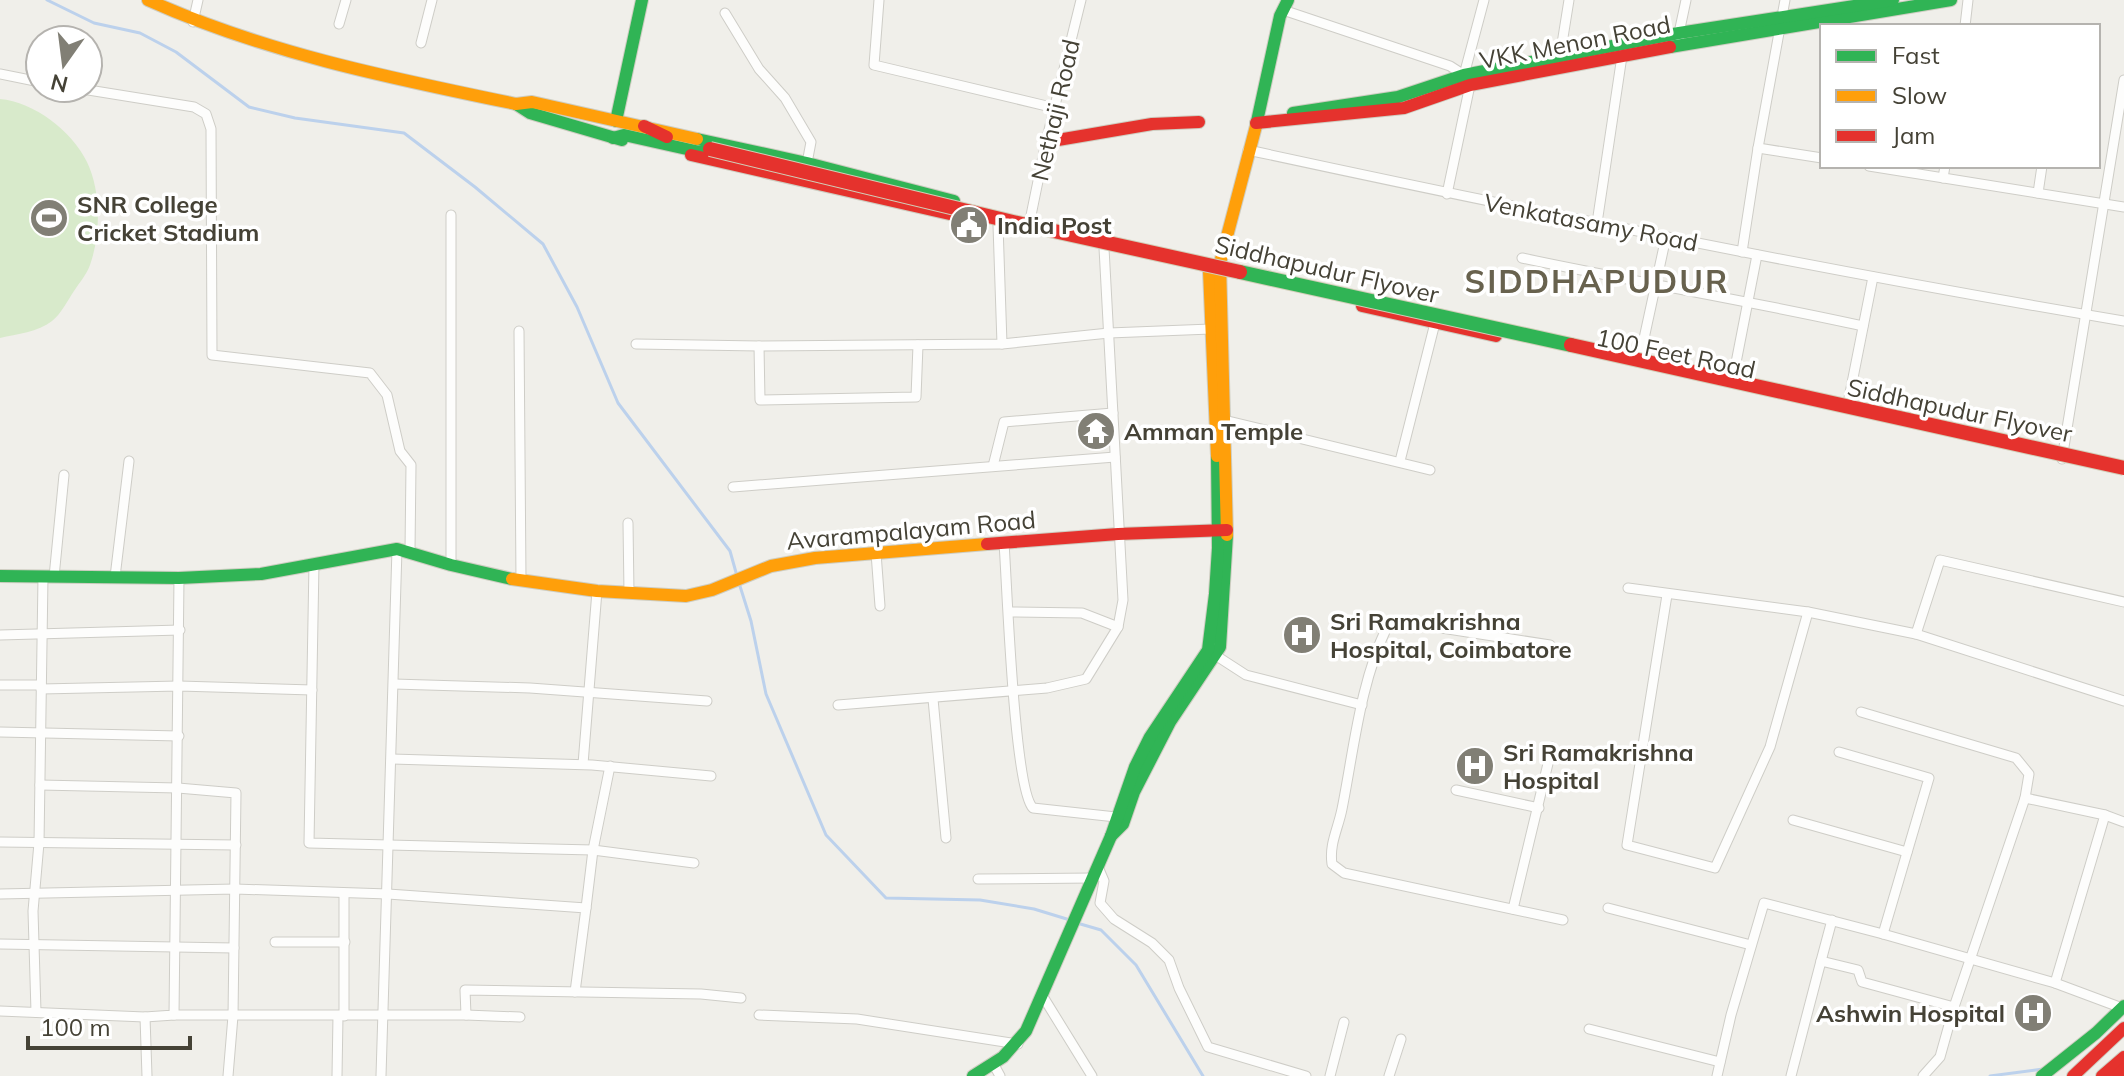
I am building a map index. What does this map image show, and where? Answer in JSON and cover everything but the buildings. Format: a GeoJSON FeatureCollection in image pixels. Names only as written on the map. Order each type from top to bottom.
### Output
{"type":"FeatureCollection","features":[{"type":"Feature","properties":{"kind":"main road"},"geometry":{"type":"LineString","coordinates":[[148,0],[193,22],[248,41],[398,79],[516,104],[532,102],[807,163],[1104,248],[1216,269]]}},
{"type":"Feature","properties":{"kind":"main road"},"geometry":{"type":"LineString","coordinates":[[616,121],[642,0]]}},
{"type":"Feature","properties":{"kind":"main road","name":"VKK Menon Road"},"geometry":{"type":"LineString","coordinates":[[1257,120],[1404,108],[1467,80],[1560,56],[1782,22],[1893,0]]}},
{"type":"Feature","properties":{"kind":"main road","name":"VKK Menon Road"},"geometry":{"type":"LineString","coordinates":[[1782,22],[1951,0]]}},
{"type":"Feature","properties":{"kind":"main road"},"geometry":{"type":"LineString","coordinates":[[1221,530],[1211,329],[1216,269],[1286,5]]}},
{"type":"Feature","properties":{"kind":"main road","name":"VKK Menon Road"},"geometry":{"type":"LineString","coordinates":[[1467,80],[1622,56],[1679,39]]}},
{"type":"Feature","properties":{"kind":"main road"},"geometry":{"type":"LineString","coordinates":[[516,104],[530,113],[613,138],[998,225],[1029,226],[1216,269]]}},
{"type":"Feature","properties":{"kind":"main road"},"geometry":{"type":"LineString","coordinates":[[1046,142],[1152,124],[1199,122]]}},
{"type":"Feature","properties":{"kind":"main road","name":"Siddhapudur Flyover"},"geometry":{"type":"LineString","coordinates":[[644,126],[670,141]]}},
{"type":"Feature","properties":{"kind":"main road","name":"Siddhapudur Flyover"},"geometry":{"type":"LineString","coordinates":[[613,138],[624,135],[710,149],[1013,222],[2124,468]]}},
{"type":"Feature","properties":{"kind":"main road"},"geometry":{"type":"LineString","coordinates":[[1111,836],[1123,824],[1134,792],[1170,722],[1212,653],[1221,530],[1224,420],[1216,269]]}},
{"type":"Feature","properties":{"kind":"main road","name":"100 Feet Road"},"geometry":{"type":"LineString","coordinates":[[1216,269],[1640,357],[2124,468]]}},
{"type":"Feature","properties":{"kind":"main road","name":"100 Feet Road"},"geometry":{"type":"LineString","coordinates":[[1216,269],[1435,323],[2063,454]]}},
{"type":"Feature","properties":{"kind":"main road","name":"Avarampalayam Road"},"geometry":{"type":"LineString","coordinates":[[0,576],[179,578],[261,574],[404,550],[451,565],[521,580],[597,591],[686,596],[712,590],[771,566],[815,558],[1118,534],[1221,530]]}},
{"type":"Feature","properties":{"kind":"main road"},"geometry":{"type":"LineString","coordinates":[[973,1076],[997,1070],[1018,1044],[1068,937],[1111,836],[1128,784],[1150,737],[1212,653]]}},
{"type":"Feature","properties":{"kind":"main road"},"geometry":{"type":"LineString","coordinates":[[2046,1073],[2123,1007]]}},
{"type":"Feature","properties":{"kind":"main road"},"geometry":{"type":"LineString","coordinates":[[2073,1076],[2124,1028]]}},
{"type":"Feature","properties":{"kind":"main road"},"geometry":{"type":"LineString","coordinates":[[2102,1076],[2124,1057]]}},
{"type":"Feature","properties":{"kind":"main road"},"geometry":{"type":"LineString","coordinates":[[2117,1076],[2124,1069]]}},
{"type":"Feature","properties":{"kind":"street"},"geometry":{"type":"LineString","coordinates":[[193,22],[198,0]]}},
{"type":"Feature","properties":{"kind":"street"},"geometry":{"type":"LineString","coordinates":[[339,24],[346,0]]}},
{"type":"Feature","properties":{"kind":"street"},"geometry":{"type":"LineString","coordinates":[[421,43],[432,0]]}},
{"type":"Feature","properties":{"kind":"street"},"geometry":{"type":"LineString","coordinates":[[879,0],[874,65],[1055,108]]}},
{"type":"Feature","properties":{"kind":"street","name":"Nethaji Road"},"geometry":{"type":"LineString","coordinates":[[1029,226],[1081,0]]}},
{"type":"Feature","properties":{"kind":"street"},"geometry":{"type":"LineString","coordinates":[[1447,194],[1484,0]]}},
{"type":"Feature","properties":{"kind":"street"},"geometry":{"type":"LineString","coordinates":[[1560,56],[1569,0]]}},
{"type":"Feature","properties":{"kind":"street"},"geometry":{"type":"LineString","coordinates":[[1679,39],[1686,0]]}},
{"type":"Feature","properties":{"kind":"street"},"geometry":{"type":"LineString","coordinates":[[1742,252],[1785,0]]}},
{"type":"Feature","properties":{"kind":"street"},"geometry":{"type":"LineString","coordinates":[[1965,24],[1968,0]]}},
{"type":"Feature","properties":{"kind":"street"},"geometry":{"type":"LineString","coordinates":[[1286,5],[1450,66],[1467,80]]}},
{"type":"Feature","properties":{"kind":"street"},"geometry":{"type":"LineString","coordinates":[[725,13],[759,69],[785,98],[811,142],[807,163]]}},
{"type":"Feature","properties":{"kind":"street"},"geometry":{"type":"LineString","coordinates":[[1597,223],[1622,56]]}},
{"type":"Feature","properties":{"kind":"street"},"geometry":{"type":"LineString","coordinates":[[0,74],[24,79]]}},
{"type":"Feature","properties":{"kind":"street"},"geometry":{"type":"LineString","coordinates":[[2063,454],[2124,80]]}},
{"type":"Feature","properties":{"kind":"street"},"geometry":{"type":"LineString","coordinates":[[104,93],[194,107],[206,114],[211,129],[212,355],[370,373],[387,395],[400,451],[411,465],[394,684],[381,1076]]}},
{"type":"Feature","properties":{"kind":"street"},"geometry":{"type":"LineString","coordinates":[[1758,148],[1820,158]]}},
{"type":"Feature","properties":{"kind":"street","name":"Venkatasamy Road"},"geometry":{"type":"LineString","coordinates":[[1248,150],[1447,194],[1757,255],[2124,321]]}},
{"type":"Feature","properties":{"kind":"street"},"geometry":{"type":"LineString","coordinates":[[1881,168],[2124,207]]}},
{"type":"Feature","properties":{"kind":"street"},"geometry":{"type":"LineString","coordinates":[[1943,178],[1945,168]]}},
{"type":"Feature","properties":{"kind":"street"},"geometry":{"type":"LineString","coordinates":[[2038,193],[2042,168]]}},
{"type":"Feature","properties":{"kind":"street"},"geometry":{"type":"LineString","coordinates":[[451,215],[451,565]]}},
{"type":"Feature","properties":{"kind":"street"},"geometry":{"type":"LineString","coordinates":[[998,225],[1002,344]]}},
{"type":"Feature","properties":{"kind":"street"},"geometry":{"type":"LineString","coordinates":[[1640,357],[1666,237]]}},
{"type":"Feature","properties":{"kind":"street"},"geometry":{"type":"LineString","coordinates":[[838,705],[1047,688],[1086,679],[1118,627],[1123,600],[1104,248]]}},
{"type":"Feature","properties":{"kind":"street"},"geometry":{"type":"LineString","coordinates":[[1733,378],[1757,255]]}},
{"type":"Feature","properties":{"kind":"street"},"geometry":{"type":"LineString","coordinates":[[1522,258],[1863,326]]}},
{"type":"Feature","properties":{"kind":"street"},"geometry":{"type":"LineString","coordinates":[[1848,403],[1873,277]]}},
{"type":"Feature","properties":{"kind":"street"},"geometry":{"type":"LineString","coordinates":[[1400,461],[1435,323]]}},
{"type":"Feature","properties":{"kind":"street"},"geometry":{"type":"LineString","coordinates":[[636,344],[1002,344],[1109,333],[1211,329]]}},
{"type":"Feature","properties":{"kind":"street"},"geometry":{"type":"LineString","coordinates":[[519,331],[521,580]]}},
{"type":"Feature","properties":{"kind":"street"},"geometry":{"type":"LineString","coordinates":[[759,346],[760,400],[916,397],[918,345]]}},
{"type":"Feature","properties":{"kind":"street"},"geometry":{"type":"LineString","coordinates":[[993,466],[1004,422],[1113,413]]}},
{"type":"Feature","properties":{"kind":"street"},"geometry":{"type":"LineString","coordinates":[[1224,420],[1430,470]]}},
{"type":"Feature","properties":{"kind":"street"},"geometry":{"type":"LineString","coordinates":[[733,487],[1115,457]]}},
{"type":"Feature","properties":{"kind":"street"},"geometry":{"type":"LineString","coordinates":[[115,577],[129,461]]}},
{"type":"Feature","properties":{"kind":"street"},"geometry":{"type":"LineString","coordinates":[[36,1012],[33,944],[39,843],[42,635],[64,475]]}},
{"type":"Feature","properties":{"kind":"street"},"geometry":{"type":"LineString","coordinates":[[628,523],[629,593]]}},
{"type":"Feature","properties":{"kind":"street"},"geometry":{"type":"LineString","coordinates":[[1004,543],[1013,691],[1021,776],[1028,802],[1033,808],[1116,817]]}},
{"type":"Feature","properties":{"kind":"street"},"geometry":{"type":"LineString","coordinates":[[876,553],[880,606]]}},
{"type":"Feature","properties":{"kind":"street"},"geometry":{"type":"LineString","coordinates":[[1916,634],[1940,560],[2124,602]]}},
{"type":"Feature","properties":{"kind":"street"},"geometry":{"type":"LineString","coordinates":[[314,563],[309,843],[593,850],[694,863]]}},
{"type":"Feature","properties":{"kind":"street"},"geometry":{"type":"LineString","coordinates":[[174,1015],[179,578]]}},
{"type":"Feature","properties":{"kind":"street"},"geometry":{"type":"LineString","coordinates":[[1628,588],[1808,612],[1916,634],[2124,701]]}},
{"type":"Feature","properties":{"kind":"street"},"geometry":{"type":"LineString","coordinates":[[583,764],[597,591]]}},
{"type":"Feature","properties":{"kind":"street"},"geometry":{"type":"LineString","coordinates":[[1667,595],[1627,845],[1715,868],[1770,747],[1808,612]]}},
{"type":"Feature","properties":{"kind":"street"},"geometry":{"type":"LineString","coordinates":[[1009,612],[1082,613],[1118,627]]}},
{"type":"Feature","properties":{"kind":"street"},"geometry":{"type":"LineString","coordinates":[[1550,645],[1403,622],[1387,627],[1379,644],[1362,705],[1340,818],[1330,848],[1332,864],[1344,873],[1563,920]]}},
{"type":"Feature","properties":{"kind":"street"},"geometry":{"type":"LineString","coordinates":[[0,635],[180,630]]}},
{"type":"Feature","properties":{"kind":"street"},"geometry":{"type":"LineString","coordinates":[[1212,653],[1246,675],[1362,705]]}},
{"type":"Feature","properties":{"kind":"street"},"geometry":{"type":"LineString","coordinates":[[394,684],[589,691],[707,701]]}},
{"type":"Feature","properties":{"kind":"street"},"geometry":{"type":"LineString","coordinates":[[0,685],[312,690]]}},
{"type":"Feature","properties":{"kind":"street"},"geometry":{"type":"LineString","coordinates":[[933,699],[946,838]]}},
{"type":"Feature","properties":{"kind":"street"},"geometry":{"type":"LineString","coordinates":[[1861,712],[2016,758],[2029,774],[2025,798],[1940,1057],[1923,1076]]}},
{"type":"Feature","properties":{"kind":"street"},"geometry":{"type":"LineString","coordinates":[[0,732],[179,736]]}},
{"type":"Feature","properties":{"kind":"street"},"geometry":{"type":"LineString","coordinates":[[1513,909],[1552,747]]}},
{"type":"Feature","properties":{"kind":"street"},"geometry":{"type":"LineString","coordinates":[[1839,752],[1929,778],[1883,934]]}},
{"type":"Feature","properties":{"kind":"street"},"geometry":{"type":"LineString","coordinates":[[392,759],[583,764],[711,776]]}},
{"type":"Feature","properties":{"kind":"street"},"geometry":{"type":"LineString","coordinates":[[575,992],[593,850],[610,766]]}},
{"type":"Feature","properties":{"kind":"street"},"geometry":{"type":"LineString","coordinates":[[40,785],[178,788],[236,793],[233,1016],[228,1076]]}},
{"type":"Feature","properties":{"kind":"street"},"geometry":{"type":"LineString","coordinates":[[1456,790],[1539,808]]}},
{"type":"Feature","properties":{"kind":"street"},"geometry":{"type":"LineString","coordinates":[[2025,798],[2124,822]]}},
{"type":"Feature","properties":{"kind":"street"},"geometry":{"type":"LineString","coordinates":[[2055,983],[2105,815]]}},
{"type":"Feature","properties":{"kind":"street"},"geometry":{"type":"LineString","coordinates":[[1793,820],[1907,852]]}},
{"type":"Feature","properties":{"kind":"street"},"geometry":{"type":"LineString","coordinates":[[0,842],[236,845]]}},
{"type":"Feature","properties":{"kind":"street"},"geometry":{"type":"LineString","coordinates":[[978,879],[1094,876],[1104,881],[1100,903],[1114,919],[1152,943],[1169,960],[1208,1047],[1306,1076]]}},
{"type":"Feature","properties":{"kind":"street"},"geometry":{"type":"LineString","coordinates":[[0,894],[235,889],[388,894],[586,908]]}},
{"type":"Feature","properties":{"kind":"street"},"geometry":{"type":"LineString","coordinates":[[337,1076],[345,942],[344,894]]}},
{"type":"Feature","properties":{"kind":"street"},"geometry":{"type":"LineString","coordinates":[[1717,1076],[1764,903],[1971,958],[2123,1007]]}},
{"type":"Feature","properties":{"kind":"street"},"geometry":{"type":"LineString","coordinates":[[1608,908],[1751,945]]}},
{"type":"Feature","properties":{"kind":"street"},"geometry":{"type":"LineString","coordinates":[[1791,1076],[1832,920]]}},
{"type":"Feature","properties":{"kind":"street"},"geometry":{"type":"LineString","coordinates":[[275,942],[345,942]]}},
{"type":"Feature","properties":{"kind":"street"},"geometry":{"type":"LineString","coordinates":[[0,944],[234,948]]}},
{"type":"Feature","properties":{"kind":"street"},"geometry":{"type":"LineString","coordinates":[[1821,961],[1858,970],[1862,982],[1954,1007]]}},
{"type":"Feature","properties":{"kind":"street"},"geometry":{"type":"LineString","coordinates":[[466,1015],[465,990],[701,994],[741,998]]}},
{"type":"Feature","properties":{"kind":"street"},"geometry":{"type":"LineString","coordinates":[[1042,995],[1092,1076]]}},
{"type":"Feature","properties":{"kind":"street"},"geometry":{"type":"LineString","coordinates":[[0,1011],[145,1017],[520,1017]]}},
{"type":"Feature","properties":{"kind":"street"},"geometry":{"type":"LineString","coordinates":[[759,1015],[857,1019],[1018,1044]]}},
{"type":"Feature","properties":{"kind":"street"},"geometry":{"type":"LineString","coordinates":[[145,1017],[147,1076]]}},
{"type":"Feature","properties":{"kind":"street"},"geometry":{"type":"LineString","coordinates":[[1330,1076],[1344,1022]]}},
{"type":"Feature","properties":{"kind":"street"},"geometry":{"type":"LineString","coordinates":[[1589,1029],[1720,1062]]}},
{"type":"Feature","properties":{"kind":"street"},"geometry":{"type":"LineString","coordinates":[[1389,1076],[1401,1039]]}},
{"type":"Feature","properties":{"kind":"green space","name":"SNR College Cricket Stadium"},"geometry":{"type":"Polygon","coordinates":[[[0,99],[39,112],[72,140],[92,173],[98,213],[90,265],[58,315],[40,328],[0,338],[0,99]]]}},
{"type":"Feature","properties":{"kind":"waterway"},"geometry":{"type":"LineString","coordinates":[[47,0],[94,23],[140,33],[176,52],[249,107],[295,118],[404,133],[475,187],[543,244],[577,307],[618,403],[730,551],[737,576]]}},
{"type":"Feature","properties":{"kind":"waterway"},"geometry":{"type":"LineString","coordinates":[[739,583],[751,621],[766,694],[826,835],[886,898],[980,900],[1034,909],[1070,920]]}},
{"type":"Feature","properties":{"kind":"waterway"},"geometry":{"type":"LineString","coordinates":[[1077,923],[1101,930],[1136,965],[1203,1076]]}},
{"type":"Feature","properties":{"kind":"waterway"},"geometry":{"type":"LineString","coordinates":[[1990,1076],[2043,1069]]}},
{"type":"Feature","properties":{"kind":"traffic: fast"},"geometry":{"type":"LineString","coordinates":[[616,121],[642,0]]}},
{"type":"Feature","properties":{"kind":"traffic: fast"},"geometry":{"type":"LineString","coordinates":[[1256,126],[1280,16],[1288,0]]}},
{"type":"Feature","properties":{"kind":"traffic: fast"},"geometry":{"type":"LineString","coordinates":[[1293,113],[1398,97],[1464,75],[1679,33],[1893,0]]}},
{"type":"Feature","properties":{"kind":"traffic: fast"},"geometry":{"type":"LineString","coordinates":[[1670,47],[1951,0]]}},
{"type":"Feature","properties":{"kind":"traffic: fast"},"geometry":{"type":"LineString","coordinates":[[516,104],[530,113],[622,140]]}},
{"type":"Feature","properties":{"kind":"traffic: fast"},"geometry":{"type":"LineString","coordinates":[[613,138],[624,135],[700,152],[710,149]]}},
{"type":"Feature","properties":{"kind":"traffic: fast"},"geometry":{"type":"LineString","coordinates":[[697,139],[807,163],[954,201]]}},
{"type":"Feature","properties":{"kind":"traffic: fast"},"geometry":{"type":"LineString","coordinates":[[1240,272],[1571,345]]}},
{"type":"Feature","properties":{"kind":"traffic: fast"},"geometry":{"type":"LineString","coordinates":[[973,1076],[1003,1057],[1026,1031],[1111,836],[1135,767],[1150,737],[1208,650],[1218,548],[1217,456]]}},
{"type":"Feature","properties":{"kind":"traffic: fast"},"geometry":{"type":"LineString","coordinates":[[1111,836],[1123,824],[1134,792],[1170,722],[1220,647],[1227,535]]}},
{"type":"Feature","properties":{"kind":"traffic: fast"},"geometry":{"type":"LineString","coordinates":[[0,576],[179,578],[261,574],[397,549],[512,579]]}},
{"type":"Feature","properties":{"kind":"traffic: fast"},"geometry":{"type":"LineString","coordinates":[[2042,1076],[2124,1006]]}},
{"type":"Feature","properties":{"kind":"traffic: slow"},"geometry":{"type":"LineString","coordinates":[[148,0],[238,35],[375,74],[516,104],[532,102],[697,139]]}},
{"type":"Feature","properties":{"kind":"traffic: slow"},"geometry":{"type":"LineString","coordinates":[[1227,535],[1220,263],[1256,126]]}},
{"type":"Feature","properties":{"kind":"traffic: slow"},"geometry":{"type":"LineString","coordinates":[[1209,271],[1217,456]]}},
{"type":"Feature","properties":{"kind":"traffic: slow"},"geometry":{"type":"LineString","coordinates":[[512,579],[597,591],[686,596],[712,590],[771,566],[815,558],[987,544]]}},
{"type":"Feature","properties":{"kind":"traffic: jam"},"geometry":{"type":"LineString","coordinates":[[1256,123],[1404,108],[1470,85],[1670,47]]}},
{"type":"Feature","properties":{"kind":"traffic: jam"},"geometry":{"type":"LineString","coordinates":[[1046,142],[1152,124],[1199,122]]}},
{"type":"Feature","properties":{"kind":"traffic: jam"},"geometry":{"type":"LineString","coordinates":[[644,126],[667,137]]}},
{"type":"Feature","properties":{"kind":"traffic: jam"},"geometry":{"type":"LineString","coordinates":[[710,149],[1013,222],[1240,272]]}},
{"type":"Feature","properties":{"kind":"traffic: jam"},"geometry":{"type":"LineString","coordinates":[[691,155],[954,215]]}},
{"type":"Feature","properties":{"kind":"traffic: jam"},"geometry":{"type":"LineString","coordinates":[[1362,306],[1496,336]]}},
{"type":"Feature","properties":{"kind":"traffic: jam"},"geometry":{"type":"LineString","coordinates":[[1571,345],[2124,468]]}},
{"type":"Feature","properties":{"kind":"traffic: jam"},"geometry":{"type":"LineString","coordinates":[[987,544],[1227,530]]}},
{"type":"Feature","properties":{"kind":"traffic: jam"},"geometry":{"type":"LineString","coordinates":[[2073,1076],[2124,1028]]}},
{"type":"Feature","properties":{"kind":"traffic: jam"},"geometry":{"type":"LineString","coordinates":[[2102,1076],[2124,1057]]}},
{"type":"Feature","properties":{"kind":"traffic: jam"},"geometry":{"type":"LineString","coordinates":[[2117,1076],[2124,1069]]}},
{"type":"Feature","properties":{"kind":"place","name":"SNR College Cricket Stadium"},"geometry":{"type":"Point","coordinates":[49,218]}},
{"type":"Feature","properties":{"kind":"place","name":"India Post"},"geometry":{"type":"Point","coordinates":[969,225]}},
{"type":"Feature","properties":{"kind":"place","name":"Amman Temple"},"geometry":{"type":"Point","coordinates":[1096,431]}},
{"type":"Feature","properties":{"kind":"place","name":"Sri Ramakrishna Hospital, Coimbatore"},"geometry":{"type":"Point","coordinates":[1302,635]}},
{"type":"Feature","properties":{"kind":"place","name":"Sri Ramakrishna Hospital"},"geometry":{"type":"Point","coordinates":[1475,766]}},
{"type":"Feature","properties":{"kind":"place","name":"Ashwin Hospital"},"geometry":{"type":"Point","coordinates":[2033,1013]}},
{"type":"Feature","properties":{"kind":"district","name":"SIDDHAPUDUR"},"geometry":{"type":"Point","coordinates":[1597,281]}}]}
